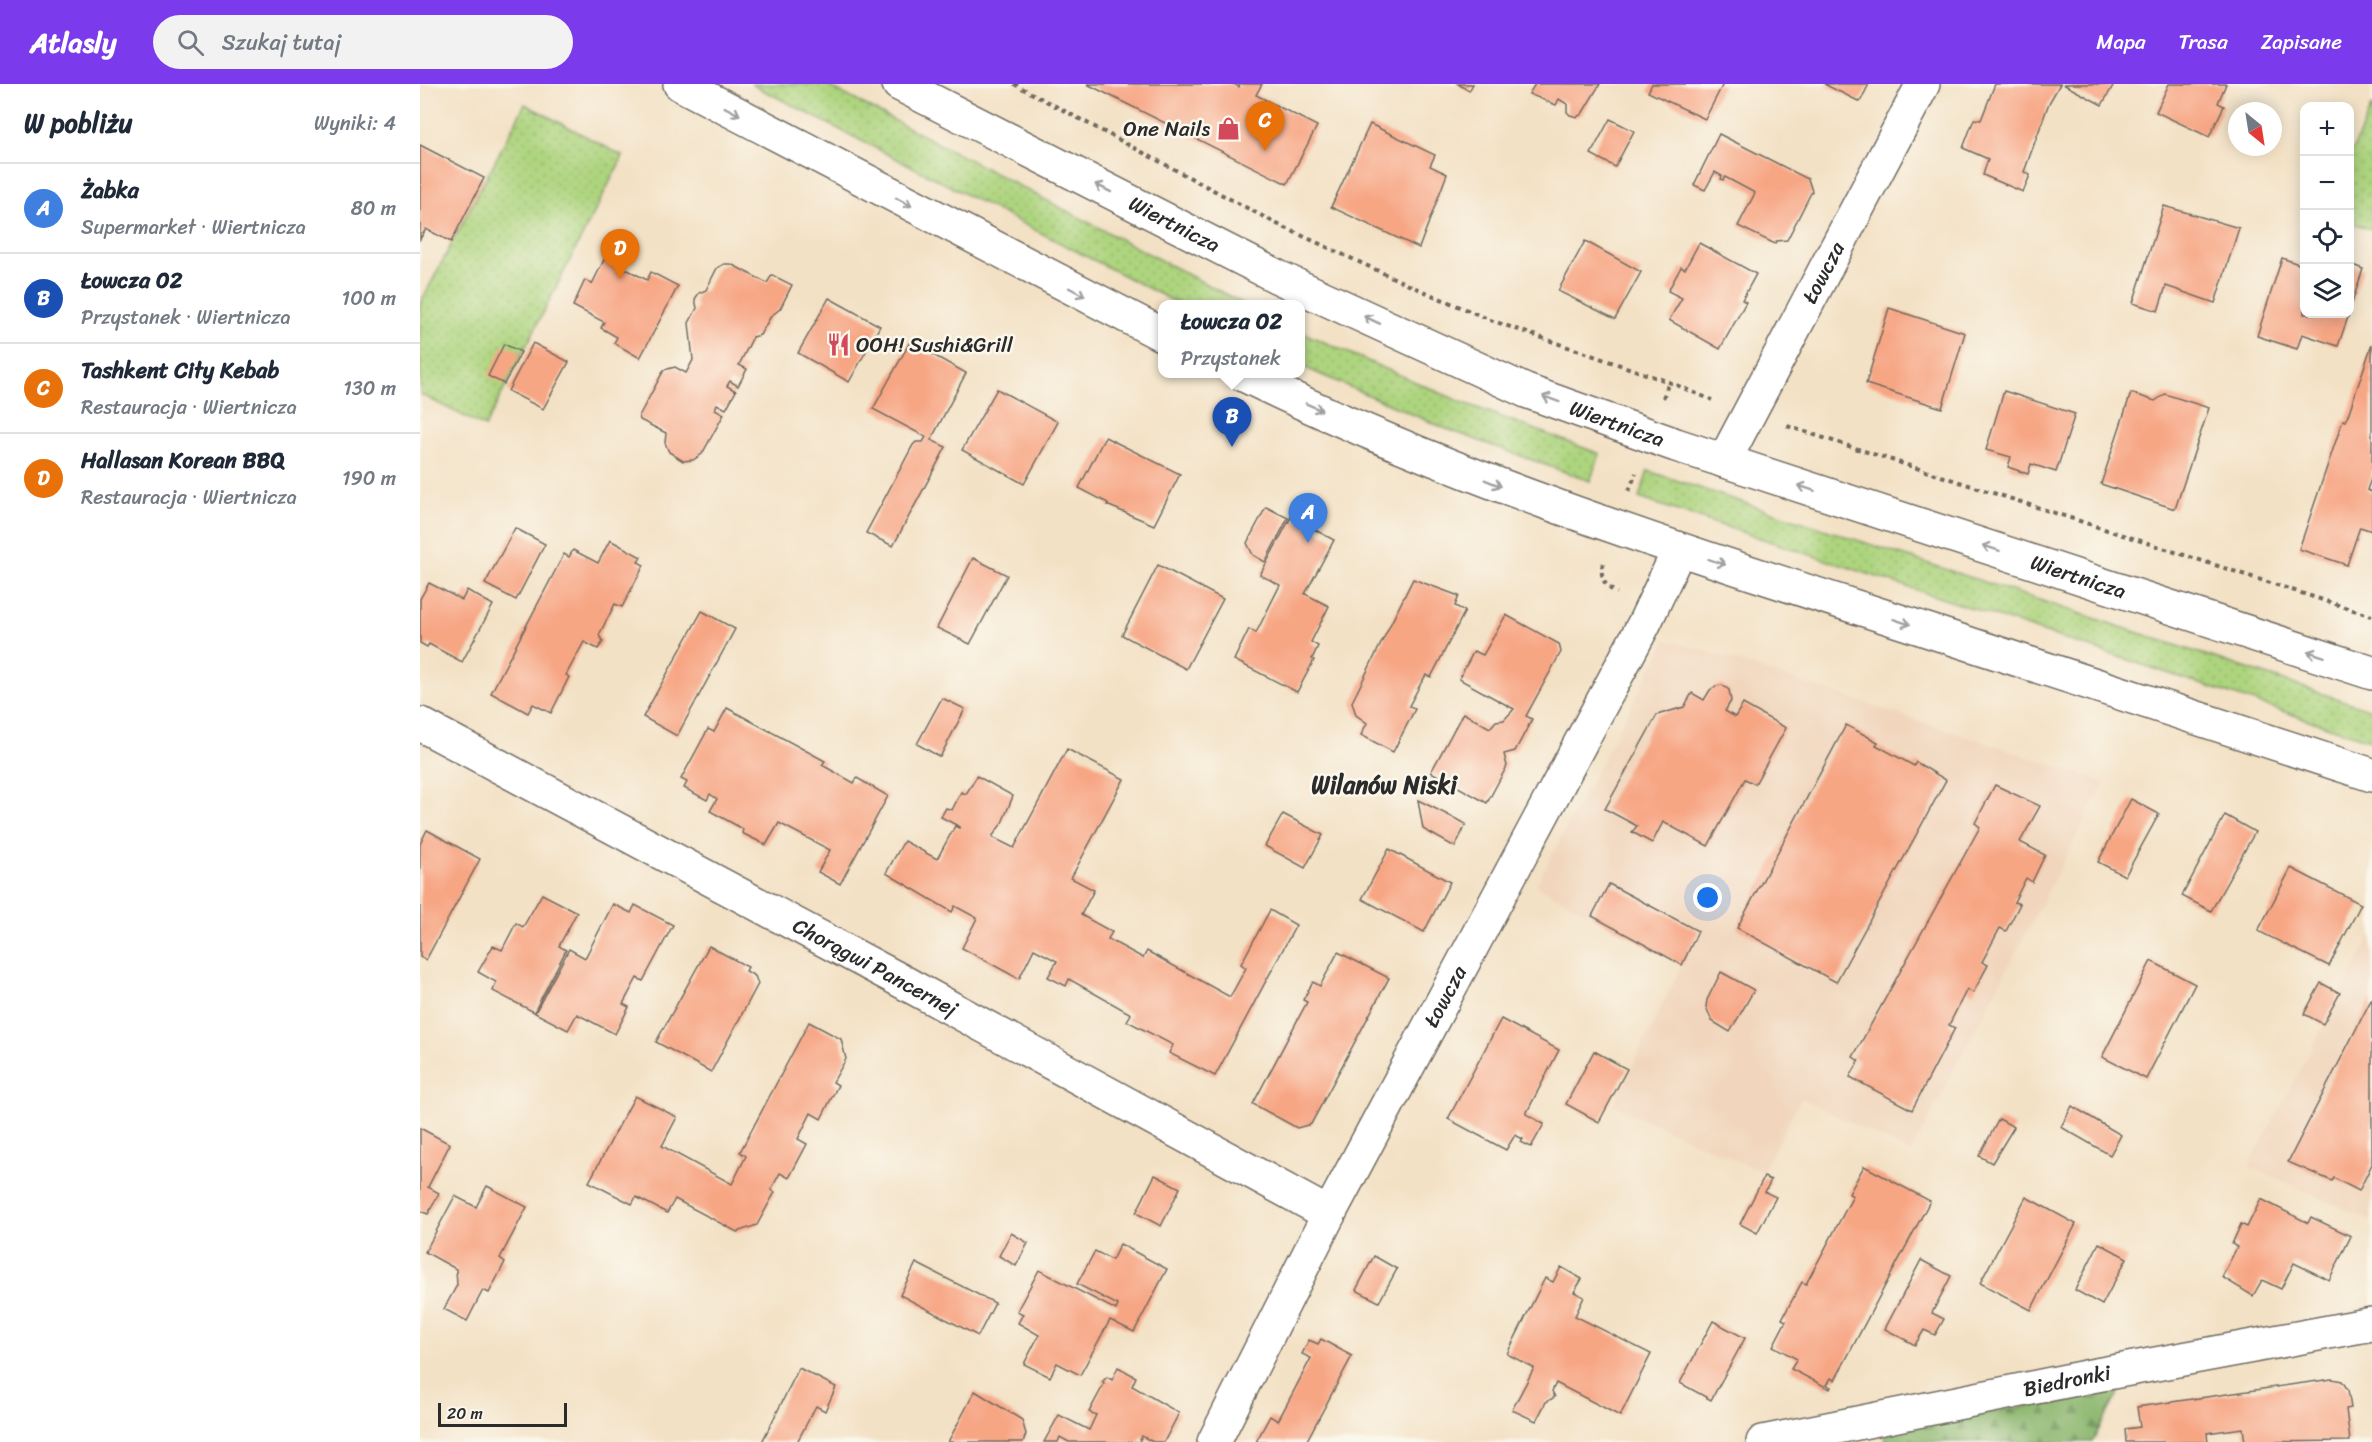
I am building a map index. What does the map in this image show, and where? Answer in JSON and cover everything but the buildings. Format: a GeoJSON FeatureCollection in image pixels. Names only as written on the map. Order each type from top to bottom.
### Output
{"type":"FeatureCollection","features":[{"type":"Feature","properties":{"kind":"main road"},"geometry":{"type":"LineString","coordinates":[[680,84],[1158,332]]}},
{"type":"Feature","properties":{"kind":"main road","name":"Wiertnicza"},"geometry":{"type":"LineString","coordinates":[[899,84],[1288,282],[1526,391],[1724,461],[2372,672]]}},
{"type":"Feature","properties":{"kind":"main road","name":"Łowcza"},"geometry":{"type":"LineString","coordinates":[[1724,461],[1923,84]]}},
{"type":"Feature","properties":{"kind":"main road"},"geometry":{"type":"LineString","coordinates":[[1251,378],[1404,447],[1537,500],[1679,550],[2372,775]]}},
{"type":"Feature","properties":{"kind":"main road","name":"Łowcza"},"geometry":{"type":"LineString","coordinates":[[1214,1442],[1329,1214],[1644,624],[1679,550]]}},
{"type":"Feature","properties":{"kind":"main road","name":"Chorągwi Pancernej"},"geometry":{"type":"LineString","coordinates":[[420,724],[884,972],[1329,1214]]}},
{"type":"Feature","properties":{"kind":"main road","name":"Biedronki"},"geometry":{"type":"LineString","coordinates":[[1763,1442],[2091,1376],[2372,1324]]}},
{"type":"Feature","properties":{"kind":"path"},"geometry":{"type":"LineString","coordinates":[[1014,84],[1279,225],[1411,286],[1493,321],[1669,382],[1717,402]]}},
{"type":"Feature","properties":{"kind":"path"},"geometry":{"type":"LineString","coordinates":[[1662,403],[1669,382]]}},
{"type":"Feature","properties":{"kind":"path"},"geometry":{"type":"LineString","coordinates":[[1778,424],[2372,616]]}},
{"type":"Feature","properties":{"kind":"path"},"geometry":{"type":"LineString","coordinates":[[1628,496],[1638,467]]}},
{"type":"Feature","properties":{"kind":"path"},"geometry":{"type":"LineString","coordinates":[[1605,559],[1602,579],[1607,587],[1625,596]]}},
{"type":"Feature","properties":{"kind":"shaded area"},"geometry":{"type":"Polygon","coordinates":[[[1666,640],[1709,652],[2105,782],[1911,1153],[1801,1098],[1762,1172],[1613,1105],[1682,965],[1536,885],[1666,640]]]}},
{"type":"Feature","properties":{"kind":"shaded area"},"geometry":{"type":"Polygon","coordinates":[[[2372,935],[2372,1221],[2249,1166],[2372,935]]]}},
{"type":"Feature","properties":{"kind":"green space"},"geometry":{"type":"Polygon","coordinates":[[[751,84],[825,84],[1236,300],[1171,300],[751,84]]]}},
{"type":"Feature","properties":{"kind":"green space"},"geometry":{"type":"Polygon","coordinates":[[[525,104],[623,156],[485,427],[420,394],[420,304],[525,104]]]}},
{"type":"Feature","properties":{"kind":"green space"},"geometry":{"type":"Polygon","coordinates":[[[2372,105],[2372,230],[2354,223],[2354,147],[2372,105]]]}},
{"type":"Feature","properties":{"kind":"green space"},"geometry":{"type":"Polygon","coordinates":[[[1305,334],[1459,401],[1600,454],[1590,481],[1444,428],[1305,368],[1305,334]]]}},
{"type":"Feature","properties":{"kind":"green space"},"geometry":{"type":"Polygon","coordinates":[[[1648,471],[2372,710],[2372,741],[1639,498],[1648,471]]]}},
{"type":"Feature","properties":{"kind":"green space"},"geometry":{"type":"Polygon","coordinates":[[[2120,1390],[2092,1442],[1885,1442],[1887,1430],[2120,1390]]]}},
{"type":"Feature","properties":{"kind":"place","name":"One Nails"},"geometry":{"type":"Point","coordinates":[1228,129]}},
{"type":"Feature","properties":{"kind":"place","name":"Tashkent City Kebab"},"geometry":{"type":"Point","coordinates":[1265,151]}},
{"type":"Feature","properties":{"kind":"place","name":"Hallasan Korean BBQ"},"geometry":{"type":"Point","coordinates":[620,279]}},
{"type":"Feature","properties":{"kind":"place","name":"OOH! Sushi&Grill"},"geometry":{"type":"Point","coordinates":[838,345]}},
{"type":"Feature","properties":{"kind":"place","name":"Łowcza 02"},"geometry":{"type":"Point","coordinates":[1232,447]}},
{"type":"Feature","properties":{"kind":"place","name":"Żabka"},"geometry":{"type":"Point","coordinates":[1308,543]}},
{"type":"Feature","properties":{"kind":"district","name":"Wilanów Niski"},"geometry":{"type":"Point","coordinates":[1384,785]}}]}
